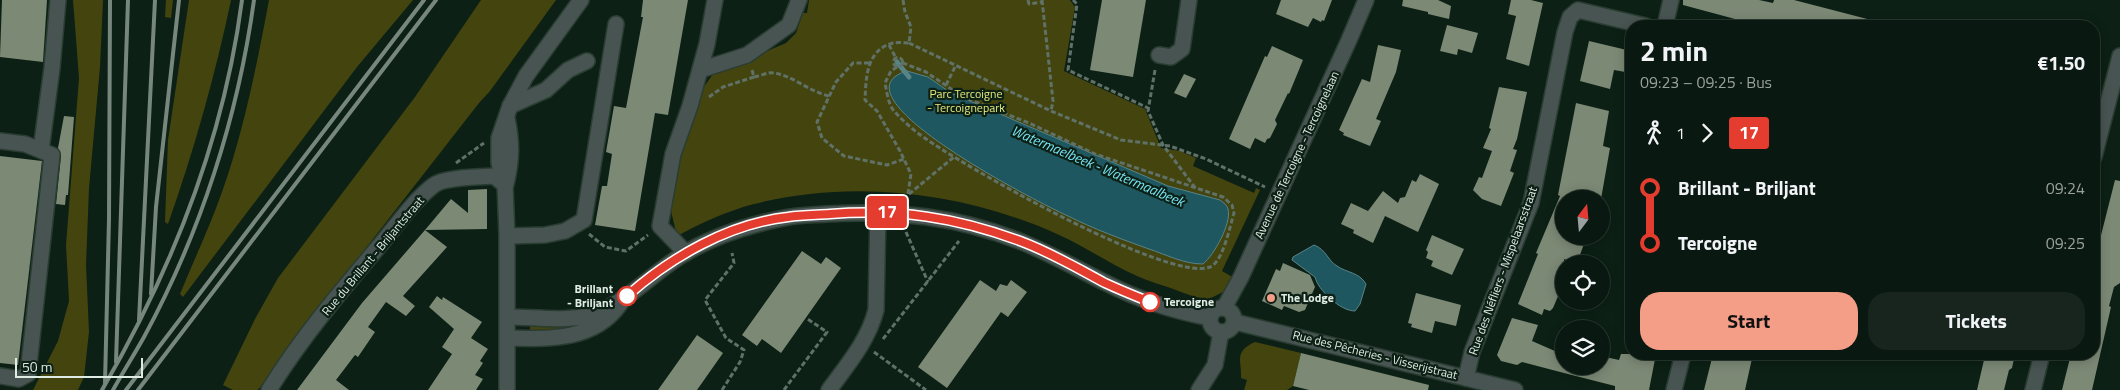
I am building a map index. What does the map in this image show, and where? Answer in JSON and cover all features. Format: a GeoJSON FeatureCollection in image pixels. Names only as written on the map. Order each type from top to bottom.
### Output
{"type":"FeatureCollection","features":[{"type":"Feature","properties":{"kind":"street"},"geometry":{"type":"LineString","coordinates":[[41,150],[52,68],[58,0]]}},
{"type":"Feature","properties":{"kind":"street"},"geometry":{"type":"LineString","coordinates":[[507,390],[508,317],[505,185],[511,163],[511,139],[506,118],[526,76],[581,0]]}},
{"type":"Feature","properties":{"kind":"street"},"geometry":{"type":"LineString","coordinates":[[686,253],[660,226],[673,154],[700,70],[715,0]]}},
{"type":"Feature","properties":{"kind":"street"},"geometry":{"type":"LineString","coordinates":[[700,70],[747,55],[788,25],[799,0]]}},
{"type":"Feature","properties":{"kind":"street","name":"Avenue de Tercoigne - Tercoignelaan"},"geometry":{"type":"LineString","coordinates":[[1224,308],[1228,297],[1241,277],[1366,0]]}},
{"type":"Feature","properties":{"kind":"street"},"geometry":{"type":"LineString","coordinates":[[1665,20],[1670,0]]}},
{"type":"Feature","properties":{"kind":"street"},"geometry":{"type":"LineString","coordinates":[[1157,61],[1171,56],[1182,49],[1189,3]]}},
{"type":"Feature","properties":{"kind":"street","name":"Rue des Néfliers - Mispelaarsstraat"},"geometry":{"type":"LineString","coordinates":[[1466,378],[1472,352],[1531,204],[1565,32],[1570,17],[1578,10],[1625,21]]}},
{"type":"Feature","properties":{"kind":"street"},"geometry":{"type":"LineString","coordinates":[[507,236],[545,235],[565,231],[584,220],[616,24]]}},
{"type":"Feature","properties":{"kind":"street"},"geometry":{"type":"LineString","coordinates":[[2100,121],[2120,56]]}},
{"type":"Feature","properties":{"kind":"street"},"geometry":{"type":"LineString","coordinates":[[506,118],[546,90],[568,70],[587,61]]}},
{"type":"Feature","properties":{"kind":"street"},"geometry":{"type":"LineString","coordinates":[[0,141],[25,144],[52,155],[28,374],[19,379],[0,376]]}},
{"type":"Feature","properties":{"kind":"street"},"geometry":{"type":"LineString","coordinates":[[435,184],[463,178],[494,176],[505,185]]}},
{"type":"Feature","properties":{"kind":"street","name":"Rue du Brillant - Briljantstraat"},"geometry":{"type":"LineString","coordinates":[[269,390],[285,364],[357,272],[410,209],[435,184]]}},
{"type":"Feature","properties":{"kind":"street"},"geometry":{"type":"LineString","coordinates":[[508,338],[566,337],[587,331],[612,316],[624,299],[643,282],[686,253],[730,232],[787,217],[878,212],[907,213],[941,219],[1004,236],[1070,263],[1107,284],[1150,302],[1210,318]]}},
{"type":"Feature","properties":{"kind":"street"},"geometry":{"type":"LineString","coordinates":[[829,390],[863,344],[875,316],[877,300],[878,212]]}},
{"type":"Feature","properties":{"kind":"street"},"geometry":{"type":"LineString","coordinates":[[508,317],[573,318],[592,314],[624,299]]}},
{"type":"Feature","properties":{"kind":"street"},"geometry":{"type":"LineString","coordinates":[[1218,308],[1224,308],[1230,310],[1234,315],[1235,322],[1227,332],[1221,332],[1215,330],[1211,325],[1210,318],[1218,308]]}},
{"type":"Feature","properties":{"kind":"street","name":"Rue des Pêcheries - Visserijstraat"},"geometry":{"type":"LineString","coordinates":[[1235,322],[1515,390]]}},
{"type":"Feature","properties":{"kind":"street"},"geometry":{"type":"LineString","coordinates":[[1199,390],[1215,366],[1221,332]]}},
{"type":"Feature","properties":{"kind":"street"},"geometry":{"type":"LineString","coordinates":[[1674,390],[1682,360]]}},
{"type":"Feature","properties":{"kind":"street"},"geometry":{"type":"LineString","coordinates":[[2033,390],[2040,360]]}},
{"type":"Feature","properties":{"kind":"street"},"geometry":{"type":"LineString","coordinates":[[496,390],[506,369]]}},
{"type":"Feature","properties":{"kind":"path"},"geometry":{"type":"LineString","coordinates":[[903,0],[911,27],[910,43]]}},
{"type":"Feature","properties":{"kind":"path"},"geometry":{"type":"LineString","coordinates":[[1028,0],[1030,4],[1042,1],[1053,101],[1051,111]]}},
{"type":"Feature","properties":{"kind":"path"},"geometry":{"type":"LineString","coordinates":[[1073,0],[1077,4],[1068,70],[1148,108]]}},
{"type":"Feature","properties":{"kind":"path"},"geometry":{"type":"LineString","coordinates":[[954,157],[908,194],[911,174],[877,111],[865,100],[866,74],[869,63],[880,50],[893,43],[910,43],[1051,111],[1121,140],[1163,145],[1206,159],[1265,187]]}},
{"type":"Feature","properties":{"kind":"path"},"geometry":{"type":"LineString","coordinates":[[889,45],[896,58],[894,64],[897,66]]}},
{"type":"Feature","properties":{"kind":"path"},"geometry":{"type":"LineString","coordinates":[[747,55],[754,77]]}},
{"type":"Feature","properties":{"kind":"path"},"geometry":{"type":"LineString","coordinates":[[896,58],[903,59],[903,63],[926,72],[963,97],[1029,123],[1095,154],[1223,197],[1232,205],[1234,213],[1219,261],[1210,267],[1172,264],[1154,259],[1109,240],[1009,189],[954,157],[919,134],[893,110],[885,83],[891,71],[903,63]]}},
{"type":"Feature","properties":{"kind":"path"},"geometry":{"type":"LineString","coordinates":[[1157,61],[1148,108],[1163,145],[1197,189]]}},
{"type":"Feature","properties":{"kind":"path"},"geometry":{"type":"LineString","coordinates":[[869,63],[854,63],[836,82],[817,122],[822,138],[844,156],[858,160],[887,165],[904,160]]}},
{"type":"Feature","properties":{"kind":"path"},"geometry":{"type":"LineString","coordinates":[[946,84],[956,65]]}},
{"type":"Feature","properties":{"kind":"path"},"geometry":{"type":"LineString","coordinates":[[690,106],[723,87],[773,73],[791,79],[815,93],[829,96]]}},
{"type":"Feature","properties":{"kind":"path"},"geometry":{"type":"LineString","coordinates":[[435,184],[443,172],[506,118]]}},
{"type":"Feature","properties":{"kind":"path"},"geometry":{"type":"LineString","coordinates":[[580,222],[590,236],[605,247],[626,251],[647,237],[652,226],[660,226]]}},
{"type":"Feature","properties":{"kind":"path"},"geometry":{"type":"LineString","coordinates":[[906,232],[928,282]]}},
{"type":"Feature","properties":{"kind":"path"},"geometry":{"type":"LineString","coordinates":[[880,344],[959,242]]}},
{"type":"Feature","properties":{"kind":"path"},"geometry":{"type":"LineString","coordinates":[[722,390],[740,362],[744,350],[726,338],[705,300],[734,264],[732,253]]}},
{"type":"Feature","properties":{"kind":"path"},"geometry":{"type":"LineString","coordinates":[[784,390],[827,332],[806,318]]}},
{"type":"Feature","properties":{"kind":"path"},"geometry":{"type":"LineString","coordinates":[[874,351],[926,390]]}},
{"type":"Feature","properties":{"kind":"green space"},"geometry":{"type":"Polygon","coordinates":[[[73,0],[103,0],[100,67],[89,188],[86,265],[89,332],[84,377],[78,390],[33,390],[58,341],[69,301],[66,245],[79,78],[73,0]]]}},
{"type":"Feature","properties":{"kind":"green space"},"geometry":{"type":"Polygon","coordinates":[[[166,0],[173,0],[171,18],[165,17],[166,0]]]}},
{"type":"Feature","properties":{"kind":"green space"},"geometry":{"type":"Polygon","coordinates":[[[189,0],[231,0],[203,113],[168,224],[165,222],[168,140],[189,0]]]}},
{"type":"Feature","properties":{"kind":"green space"},"geometry":{"type":"Polygon","coordinates":[[[269,0],[413,0],[357,67],[183,297],[180,294],[217,205],[237,145],[255,73],[269,0]]]}},
{"type":"Feature","properties":{"kind":"green space"},"geometry":{"type":"Polygon","coordinates":[[[481,0],[556,0],[490,91],[348,271],[258,390],[233,390],[223,385],[255,319],[278,278],[415,97],[481,0]]]}},
{"type":"Feature","properties":{"kind":"green space","name":"Parc Tercoigne - Tercoignepark"},"geometry":{"type":"Polygon","coordinates":[[[809,0],[1070,0],[1075,7],[1064,71],[1145,109],[1161,148],[1180,151],[1196,158],[1193,166],[1254,193],[1256,188],[1260,190],[1222,271],[1234,278],[1225,291],[1205,301],[1205,299],[1137,276],[1057,234],[1021,220],[984,208],[946,199],[869,191],[830,192],[792,196],[754,204],[705,222],[677,236],[671,211],[674,189],[681,148],[701,91],[713,74],[786,43],[796,33],[803,13],[807,13],[809,0]]]}},
{"type":"Feature","properties":{"kind":"green space"},"geometry":{"type":"Polygon","coordinates":[[[530,323],[572,326],[569,330],[530,331],[530,323]]]}},
{"type":"Feature","properties":{"kind":"green space"},"geometry":{"type":"Polygon","coordinates":[[[1255,342],[1301,353],[1293,386],[1287,390],[1244,390],[1247,380],[1241,378],[1240,357],[1244,349],[1255,342]]]}},
{"type":"Feature","properties":{"kind":"water"},"geometry":{"type":"Polygon","coordinates":[[[907,71],[928,77],[951,93],[1168,186],[1220,200],[1227,206],[1229,215],[1225,230],[1217,246],[1203,264],[1176,259],[1098,230],[1023,193],[949,149],[917,125],[895,103],[890,84],[907,71]]]}},
{"type":"Feature","properties":{"kind":"water"},"geometry":{"type":"Polygon","coordinates":[[[1314,245],[1322,250],[1334,264],[1360,277],[1366,284],[1360,304],[1355,311],[1343,308],[1330,299],[1320,288],[1315,277],[1292,260],[1293,257],[1314,245]]]}},
{"type":"Feature","properties":{"kind":"building"},"geometry":{"type":"Polygon","coordinates":[[[2,0],[47,0],[43,62],[0,57],[2,0]]]}},
{"type":"Feature","properties":{"kind":"building"},"geometry":{"type":"Polygon","coordinates":[[[643,0],[688,0],[668,115],[655,113],[635,231],[595,225],[602,186],[607,186],[612,154],[606,152],[614,106],[626,108],[643,17],[641,17],[643,0]]]}},
{"type":"Feature","properties":{"kind":"building"},"geometry":{"type":"Polygon","coordinates":[[[1102,0],[1146,0],[1133,77],[1090,70],[1102,0]]]}},
{"type":"Feature","properties":{"kind":"building"},"geometry":{"type":"Polygon","coordinates":[[[1281,0],[1332,0],[1324,21],[1322,20],[1321,22],[1313,18],[1308,27],[1276,14],[1281,0]]]}},
{"type":"Feature","properties":{"kind":"building"},"geometry":{"type":"Polygon","coordinates":[[[1403,0],[1438,0],[1451,6],[1449,19],[1402,6],[1403,0]]]}},
{"type":"Feature","properties":{"kind":"building"},"geometry":{"type":"Polygon","coordinates":[[[1511,0],[1531,0],[1543,3],[1529,66],[1506,59],[1516,16],[1508,14],[1511,0]]]}},
{"type":"Feature","properties":{"kind":"building"},"geometry":{"type":"Polygon","coordinates":[[[1683,0],[1759,0],[1773,3],[1774,0],[1794,0],[1871,20],[1740,20],[1683,5],[1683,0]]]}},
{"type":"Feature","properties":{"kind":"building"},"geometry":{"type":"Polygon","coordinates":[[[1447,25],[1478,33],[1472,53],[1458,49],[1457,55],[1440,51],[1447,25]]]}},
{"type":"Feature","properties":{"kind":"building"},"geometry":{"type":"Polygon","coordinates":[[[1589,41],[1625,50],[1625,72],[1614,70],[1610,89],[1580,81],[1589,41]]]}},
{"type":"Feature","properties":{"kind":"building"},"geometry":{"type":"Polygon","coordinates":[[[1378,45],[1401,50],[1396,72],[1376,119],[1381,121],[1370,146],[1343,135],[1344,133],[1339,130],[1362,79],[1370,82],[1378,45]]]}},
{"type":"Feature","properties":{"kind":"building"},"geometry":{"type":"Polygon","coordinates":[[[1272,46],[1303,60],[1289,94],[1275,120],[1277,124],[1270,138],[1265,143],[1255,138],[1250,149],[1229,139],[1265,56],[1267,57],[1272,46]]]}},
{"type":"Feature","properties":{"kind":"building"},"geometry":{"type":"Polygon","coordinates":[[[1184,74],[1196,79],[1186,98],[1174,93],[1184,74]]]}},
{"type":"Feature","properties":{"kind":"building"},"geometry":{"type":"Polygon","coordinates":[[[1499,87],[1527,92],[1513,149],[1517,150],[1510,171],[1514,173],[1501,206],[1482,199],[1473,190],[1479,177],[1482,178],[1492,151],[1483,148],[1491,129],[1489,128],[1499,87]]]}},
{"type":"Feature","properties":{"kind":"building"},"geometry":{"type":"Polygon","coordinates":[[[1576,103],[1609,111],[1603,146],[1610,148],[1603,190],[1559,190],[1576,103]]]}},
{"type":"Feature","properties":{"kind":"building"},"geometry":{"type":"Polygon","coordinates":[[[64,116],[74,117],[68,195],[66,195],[65,205],[56,204],[61,156],[58,148],[64,116]]]}},
{"type":"Feature","properties":{"kind":"building"},"geometry":{"type":"Polygon","coordinates":[[[0,156],[42,161],[18,365],[0,363],[0,156]]]}},
{"type":"Feature","properties":{"kind":"building"},"geometry":{"type":"Polygon","coordinates":[[[1420,174],[1439,184],[1418,232],[1385,216],[1373,243],[1353,233],[1354,230],[1341,224],[1351,203],[1368,211],[1383,191],[1398,203],[1400,198],[1405,197],[1412,180],[1416,182],[1420,174]]]}},
{"type":"Feature","properties":{"kind":"building"},"geometry":{"type":"Polygon","coordinates":[[[2115,180],[2120,181],[2120,283],[2114,287],[2100,355],[2100,239],[2115,180]]]}},
{"type":"Feature","properties":{"kind":"building"},"geometry":{"type":"Polygon","coordinates":[[[487,189],[487,229],[425,230],[451,199],[468,213],[468,190],[487,189]]]}},
{"type":"Feature","properties":{"kind":"building"},"geometry":{"type":"Polygon","coordinates":[[[1555,208],[1555,245],[1584,245],[1580,255],[1555,255],[1555,303],[1550,311],[1544,309],[1542,315],[1518,304],[1538,254],[1536,253],[1555,208]]]}},
{"type":"Feature","properties":{"kind":"building"},"geometry":{"type":"Polygon","coordinates":[[[425,230],[447,247],[403,296],[415,306],[406,316],[386,302],[368,327],[375,332],[358,357],[355,355],[336,380],[349,390],[297,390],[362,303],[425,230]]]}},
{"type":"Feature","properties":{"kind":"building"},"geometry":{"type":"Polygon","coordinates":[[[1432,235],[1464,249],[1452,275],[1431,266],[1433,261],[1426,258],[1428,252],[1426,250],[1432,235]]]}},
{"type":"Feature","properties":{"kind":"building"},"geometry":{"type":"Polygon","coordinates":[[[802,251],[821,264],[826,257],[841,268],[781,353],[762,339],[757,346],[742,335],[802,251]]]}},
{"type":"Feature","properties":{"kind":"building"},"geometry":{"type":"Polygon","coordinates":[[[1283,263],[1310,275],[1315,287],[1305,310],[1299,312],[1284,306],[1282,310],[1262,301],[1276,269],[1280,271],[1283,263]]]}},
{"type":"Feature","properties":{"kind":"building"},"geometry":{"type":"Polygon","coordinates":[[[980,280],[996,291],[1000,284],[1007,286],[1011,280],[1027,292],[1008,317],[1001,312],[947,388],[918,367],[980,280]]]}},
{"type":"Feature","properties":{"kind":"building"},"geometry":{"type":"Polygon","coordinates":[[[1416,293],[1461,305],[1456,326],[1435,321],[1432,333],[1411,327],[1412,324],[1408,323],[1416,293]]]}},
{"type":"Feature","properties":{"kind":"building"},"geometry":{"type":"Polygon","coordinates":[[[437,296],[442,300],[443,297],[482,322],[471,338],[488,349],[480,361],[483,363],[475,375],[483,379],[476,390],[428,390],[452,354],[442,347],[454,329],[429,307],[437,296]]]}},
{"type":"Feature","properties":{"kind":"building"},"geometry":{"type":"Polygon","coordinates":[[[1512,318],[1538,325],[1532,341],[1555,351],[1555,371],[1522,362],[1517,365],[1501,361],[1497,355],[1512,318]]]}},
{"type":"Feature","properties":{"kind":"building"},"geometry":{"type":"Polygon","coordinates":[[[697,335],[723,353],[697,390],[658,390],[697,335]]]}},
{"type":"Feature","properties":{"kind":"building"},"geometry":{"type":"Polygon","coordinates":[[[1301,353],[1429,385],[1428,390],[1309,390],[1293,386],[1301,353]]]}},
{"type":"Feature","properties":{"kind":"building"},"geometry":{"type":"Polygon","coordinates":[[[1621,354],[1625,354],[1625,360],[1655,360],[1649,390],[1615,390],[1615,386],[1572,375],[1610,375],[1610,358],[1619,360],[1621,354]]]}},
{"type":"Feature","properties":{"kind":"building"},"geometry":{"type":"Polygon","coordinates":[[[1712,360],[1752,360],[1745,390],[1704,390],[1712,360]]]}},
{"type":"Feature","properties":{"kind":"building"},"geometry":{"type":"Polygon","coordinates":[[[1984,360],[2014,360],[2004,390],[1977,390],[1984,360]]]}},
{"type":"Feature","properties":{"kind":"building"},"geometry":{"type":"Polygon","coordinates":[[[2070,360],[2099,360],[2092,390],[2062,390],[2070,360]]]}},
{"type":"Feature","properties":{"kind":"waterway","name":"Watermaelbeek - Watermaalbeek"},"geometry":{"type":"LineString","coordinates":[[897,62],[909,77]]}},
{"type":"Feature","properties":{"kind":"railway"},"geometry":{"type":"LineString","coordinates":[[105,383],[109,219],[110,0]]}},
{"type":"Feature","properties":{"kind":"railway"},"geometry":{"type":"LineString","coordinates":[[116,362],[128,0]]}},
{"type":"Feature","properties":{"kind":"railway"},"geometry":{"type":"LineString","coordinates":[[139,320],[155,0]]}},
{"type":"Feature","properties":{"kind":"railway"},"geometry":{"type":"LineString","coordinates":[[151,294],[156,207],[179,0]]}},
{"type":"Feature","properties":{"kind":"railway"},"geometry":{"type":"LineString","coordinates":[[102,390],[151,298],[192,202],[222,102],[234,51],[242,0]]}},
{"type":"Feature","properties":{"kind":"railway"},"geometry":{"type":"LineString","coordinates":[[113,390],[164,298],[199,216],[214,174],[238,88],[254,0]]}},
{"type":"Feature","properties":{"kind":"railway"},"geometry":{"type":"LineString","coordinates":[[126,390],[424,0]]}},
{"type":"Feature","properties":{"kind":"railway"},"geometry":{"type":"LineString","coordinates":[[138,390],[436,0]]}},
{"type":"Feature","properties":{"kind":"bus line","name":"17"},"geometry":{"type":"LineString","coordinates":[[627,296],[643,282],[679,257],[730,232],[787,217],[878,212],[907,213],[980,228],[1021,242],[1070,263],[1107,284],[1150,302]]}},
{"type":"Feature","properties":{"kind":"place","name":"Brillant - Briljant"},"geometry":{"type":"Point","coordinates":[627,296]}},
{"type":"Feature","properties":{"kind":"place","name":"The Lodge"},"geometry":{"type":"Point","coordinates":[1271,298]}},
{"type":"Feature","properties":{"kind":"place","name":"Tercoigne"},"geometry":{"type":"Point","coordinates":[1150,302]}}]}
